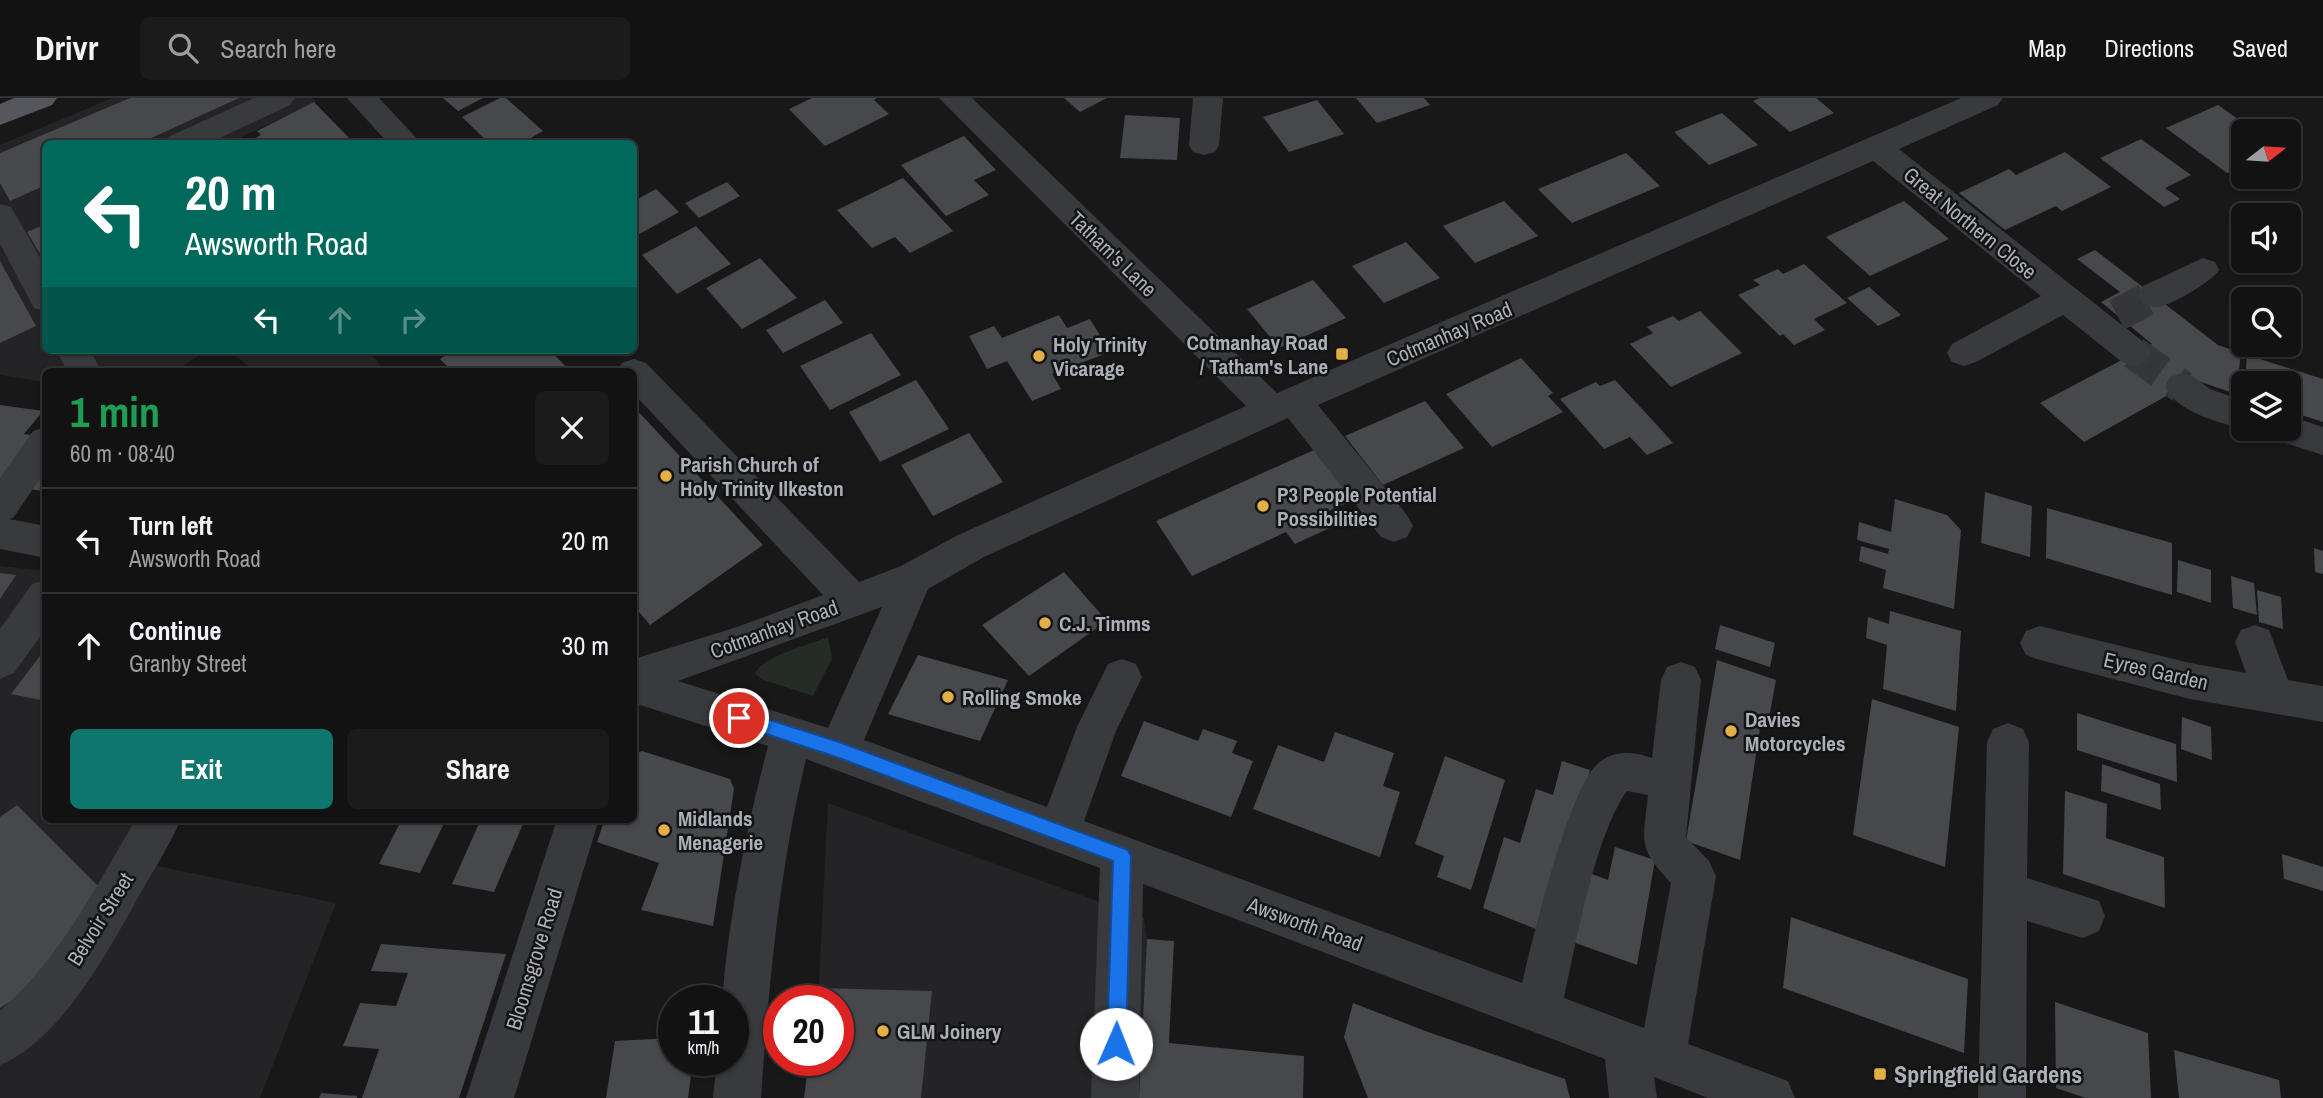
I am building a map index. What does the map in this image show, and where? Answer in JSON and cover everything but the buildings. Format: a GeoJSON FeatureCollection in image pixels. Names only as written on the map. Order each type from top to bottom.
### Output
{"type":"FeatureCollection","features":[{"type":"Feature","properties":{"kind":"main road"},"geometry":{"type":"LineString","coordinates":[[0,115],[43,98]]}},
{"type":"Feature","properties":{"kind":"street"},"geometry":{"type":"LineString","coordinates":[[188,140],[280,98]]}},
{"type":"Feature","properties":{"kind":"street"},"geometry":{"type":"LineString","coordinates":[[362,98],[403,140]]}},
{"type":"Feature","properties":{"kind":"street","name":"Tatham's Lane"},"geometry":{"type":"LineString","coordinates":[[954,98],[1284,405],[1394,526]]}},
{"type":"Feature","properties":{"kind":"street"},"geometry":{"type":"LineString","coordinates":[[1204,145],[1207,98],[1216,98]]}},
{"type":"Feature","properties":{"kind":"street","name":"Cotmanhay Road"},"geometry":{"type":"LineString","coordinates":[[637,676],[737,644],[914,578],[971,546],[1284,405],[1988,98]]}},
{"type":"Feature","properties":{"kind":"street","name":"Great Northern Close"},"geometry":{"type":"LineString","coordinates":[[1876,148],[2064,299],[2117,333]]}},
{"type":"Feature","properties":{"kind":"street"},"geometry":{"type":"LineString","coordinates":[[0,215],[42,292]]}},
{"type":"Feature","properties":{"kind":"street"},"geometry":{"type":"LineString","coordinates":[[2155,295],[2203,270]]}},
{"type":"Feature","properties":{"kind":"street","name":"Great Northern Close"},"geometry":{"type":"LineString","coordinates":[[1964,353],[2064,299]]}},
{"type":"Feature","properties":{"kind":"street"},"geometry":{"type":"LineString","coordinates":[[616,354],[630,368]]}},
{"type":"Feature","properties":{"kind":"street"},"geometry":{"type":"LineString","coordinates":[[637,375],[852,601]]}},
{"type":"Feature","properties":{"kind":"street"},"geometry":{"type":"LineString","coordinates":[[2182,387],[2198,399],[2231,410]]}},
{"type":"Feature","properties":{"kind":"street"},"geometry":{"type":"LineString","coordinates":[[2301,434],[2323,441]]}},
{"type":"Feature","properties":{"kind":"street"},"geometry":{"type":"LineString","coordinates":[[0,507],[42,447]]}},
{"type":"Feature","properties":{"kind":"street"},"geometry":{"type":"LineString","coordinates":[[0,533],[42,541]]}},
{"type":"Feature","properties":{"kind":"street"},"geometry":{"type":"LineString","coordinates":[[839,750],[914,578]]}},
{"type":"Feature","properties":{"kind":"street"},"geometry":{"type":"LineString","coordinates":[[0,661],[42,602]]}},
{"type":"Feature","properties":{"kind":"street"},"geometry":{"type":"LineString","coordinates":[[2255,642],[2273,694]]}},
{"type":"Feature","properties":{"kind":"street","name":"Eyres Garden"},"geometry":{"type":"LineString","coordinates":[[2040,643],[2190,681],[2323,704]]}},
{"type":"Feature","properties":{"kind":"street"},"geometry":{"type":"LineString","coordinates":[[1059,832],[1097,727],[1122,677]]}},
{"type":"Feature","properties":{"kind":"street"},"geometry":{"type":"LineString","coordinates":[[1633,1098],[1694,876],[1664,844],[1681,680]]}},
{"type":"Feature","properties":{"kind":"street","name":"Awsworth Road"},"geometry":{"type":"LineString","coordinates":[[637,686],[839,750],[1539,1009],[1771,1098]]}},
{"type":"Feature","properties":{"kind":"street"},"geometry":{"type":"LineString","coordinates":[[737,1098],[750,947],[771,816],[792,734]]}},
{"type":"Feature","properties":{"kind":"street"},"geometry":{"type":"LineString","coordinates":[[2002,1098],[2008,742]]}},
{"type":"Feature","properties":{"kind":"street"},"geometry":{"type":"LineString","coordinates":[[1539,1009],[1560,921],[1587,830],[1603,788],[1612,777],[1635,772],[1670,783]]}},
{"type":"Feature","properties":{"kind":"street","name":"Belvoir Street"},"geometry":{"type":"LineString","coordinates":[[0,1042],[34,1012],[82,953],[158,823]]}},
{"type":"Feature","properties":{"kind":"street","name":"Bloomsgrove Road"},"geometry":{"type":"LineString","coordinates":[[491,1098],[577,823]]}},
{"type":"Feature","properties":{"kind":"street"},"geometry":{"type":"LineString","coordinates":[[1115,1098],[1122,856]]}},
{"type":"Feature","properties":{"kind":"street"},"geometry":{"type":"LineString","coordinates":[[2007,894],[2083,916]]}},
{"type":"Feature","properties":{"kind":"shaded area"},"geometry":{"type":"Polygon","coordinates":[[[112,98],[313,98],[316,102],[234,140],[42,140],[42,354],[202,354],[179,368],[42,368],[42,382],[0,375],[0,145],[112,98]]]}},
{"type":"Feature","properties":{"kind":"shaded area"},"geometry":{"type":"Polygon","coordinates":[[[235,354],[371,354],[383,368],[251,368],[235,354]]]}},
{"type":"Feature","properties":{"kind":"shaded area"},"geometry":{"type":"Polygon","coordinates":[[[0,566],[42,571],[42,823],[170,823],[148,864],[336,903],[260,1098],[0,1098],[0,566]]]}},
{"type":"Feature","properties":{"kind":"shaded area"},"geometry":{"type":"Polygon","coordinates":[[[828,637],[832,659],[813,696],[764,680],[755,674],[776,656],[828,637]]]}},
{"type":"Feature","properties":{"kind":"shaded area"},"geometry":{"type":"Polygon","coordinates":[[[828,803],[1144,918],[1147,939],[1139,1098],[804,1098],[807,1076],[854,1076],[854,985],[819,985],[828,803]]]}},
{"type":"Feature","properties":{"kind":"tunnel"},"geometry":{"type":"LineString","coordinates":[[2117,315],[2155,295]]}},
{"type":"Feature","properties":{"kind":"tunnel"},"geometry":{"type":"LineString","coordinates":[[2134,353],[2182,387]]}},
{"type":"Feature","properties":{"kind":"place","name":"Cotmanhay Road / Tatham's Lane"},"geometry":{"type":"Point","coordinates":[1342,354]}},
{"type":"Feature","properties":{"kind":"place","name":"Holy Trinity Vicarage"},"geometry":{"type":"Point","coordinates":[1039,356]}},
{"type":"Feature","properties":{"kind":"place","name":"Parish Church of Holy Trinity Ilkeston"},"geometry":{"type":"Point","coordinates":[666,476]}},
{"type":"Feature","properties":{"kind":"place","name":"P3 People Potential Possibilities"},"geometry":{"type":"Point","coordinates":[1263,506]}},
{"type":"Feature","properties":{"kind":"place","name":"C.J. Timms"},"geometry":{"type":"Point","coordinates":[1045,623]}},
{"type":"Feature","properties":{"kind":"place","name":"Rolling Smoke"},"geometry":{"type":"Point","coordinates":[948,697]}},
{"type":"Feature","properties":{"kind":"place","name":"Davies Motorcycles"},"geometry":{"type":"Point","coordinates":[1731,731]}},
{"type":"Feature","properties":{"kind":"place","name":"Midlands Menagerie"},"geometry":{"type":"Point","coordinates":[664,830]}},
{"type":"Feature","properties":{"kind":"place","name":"GLM Joinery"},"geometry":{"type":"Point","coordinates":[883,1031]}},
{"type":"Feature","properties":{"kind":"place","name":"Springfield Gardens"},"geometry":{"type":"Point","coordinates":[1880,1074]}},
{"type":"Feature","properties":{"kind":"route"},"geometry":{"type":"LineString","coordinates":[[739,718],[839,750],[1122,856],[1116,1044]]}}]}
